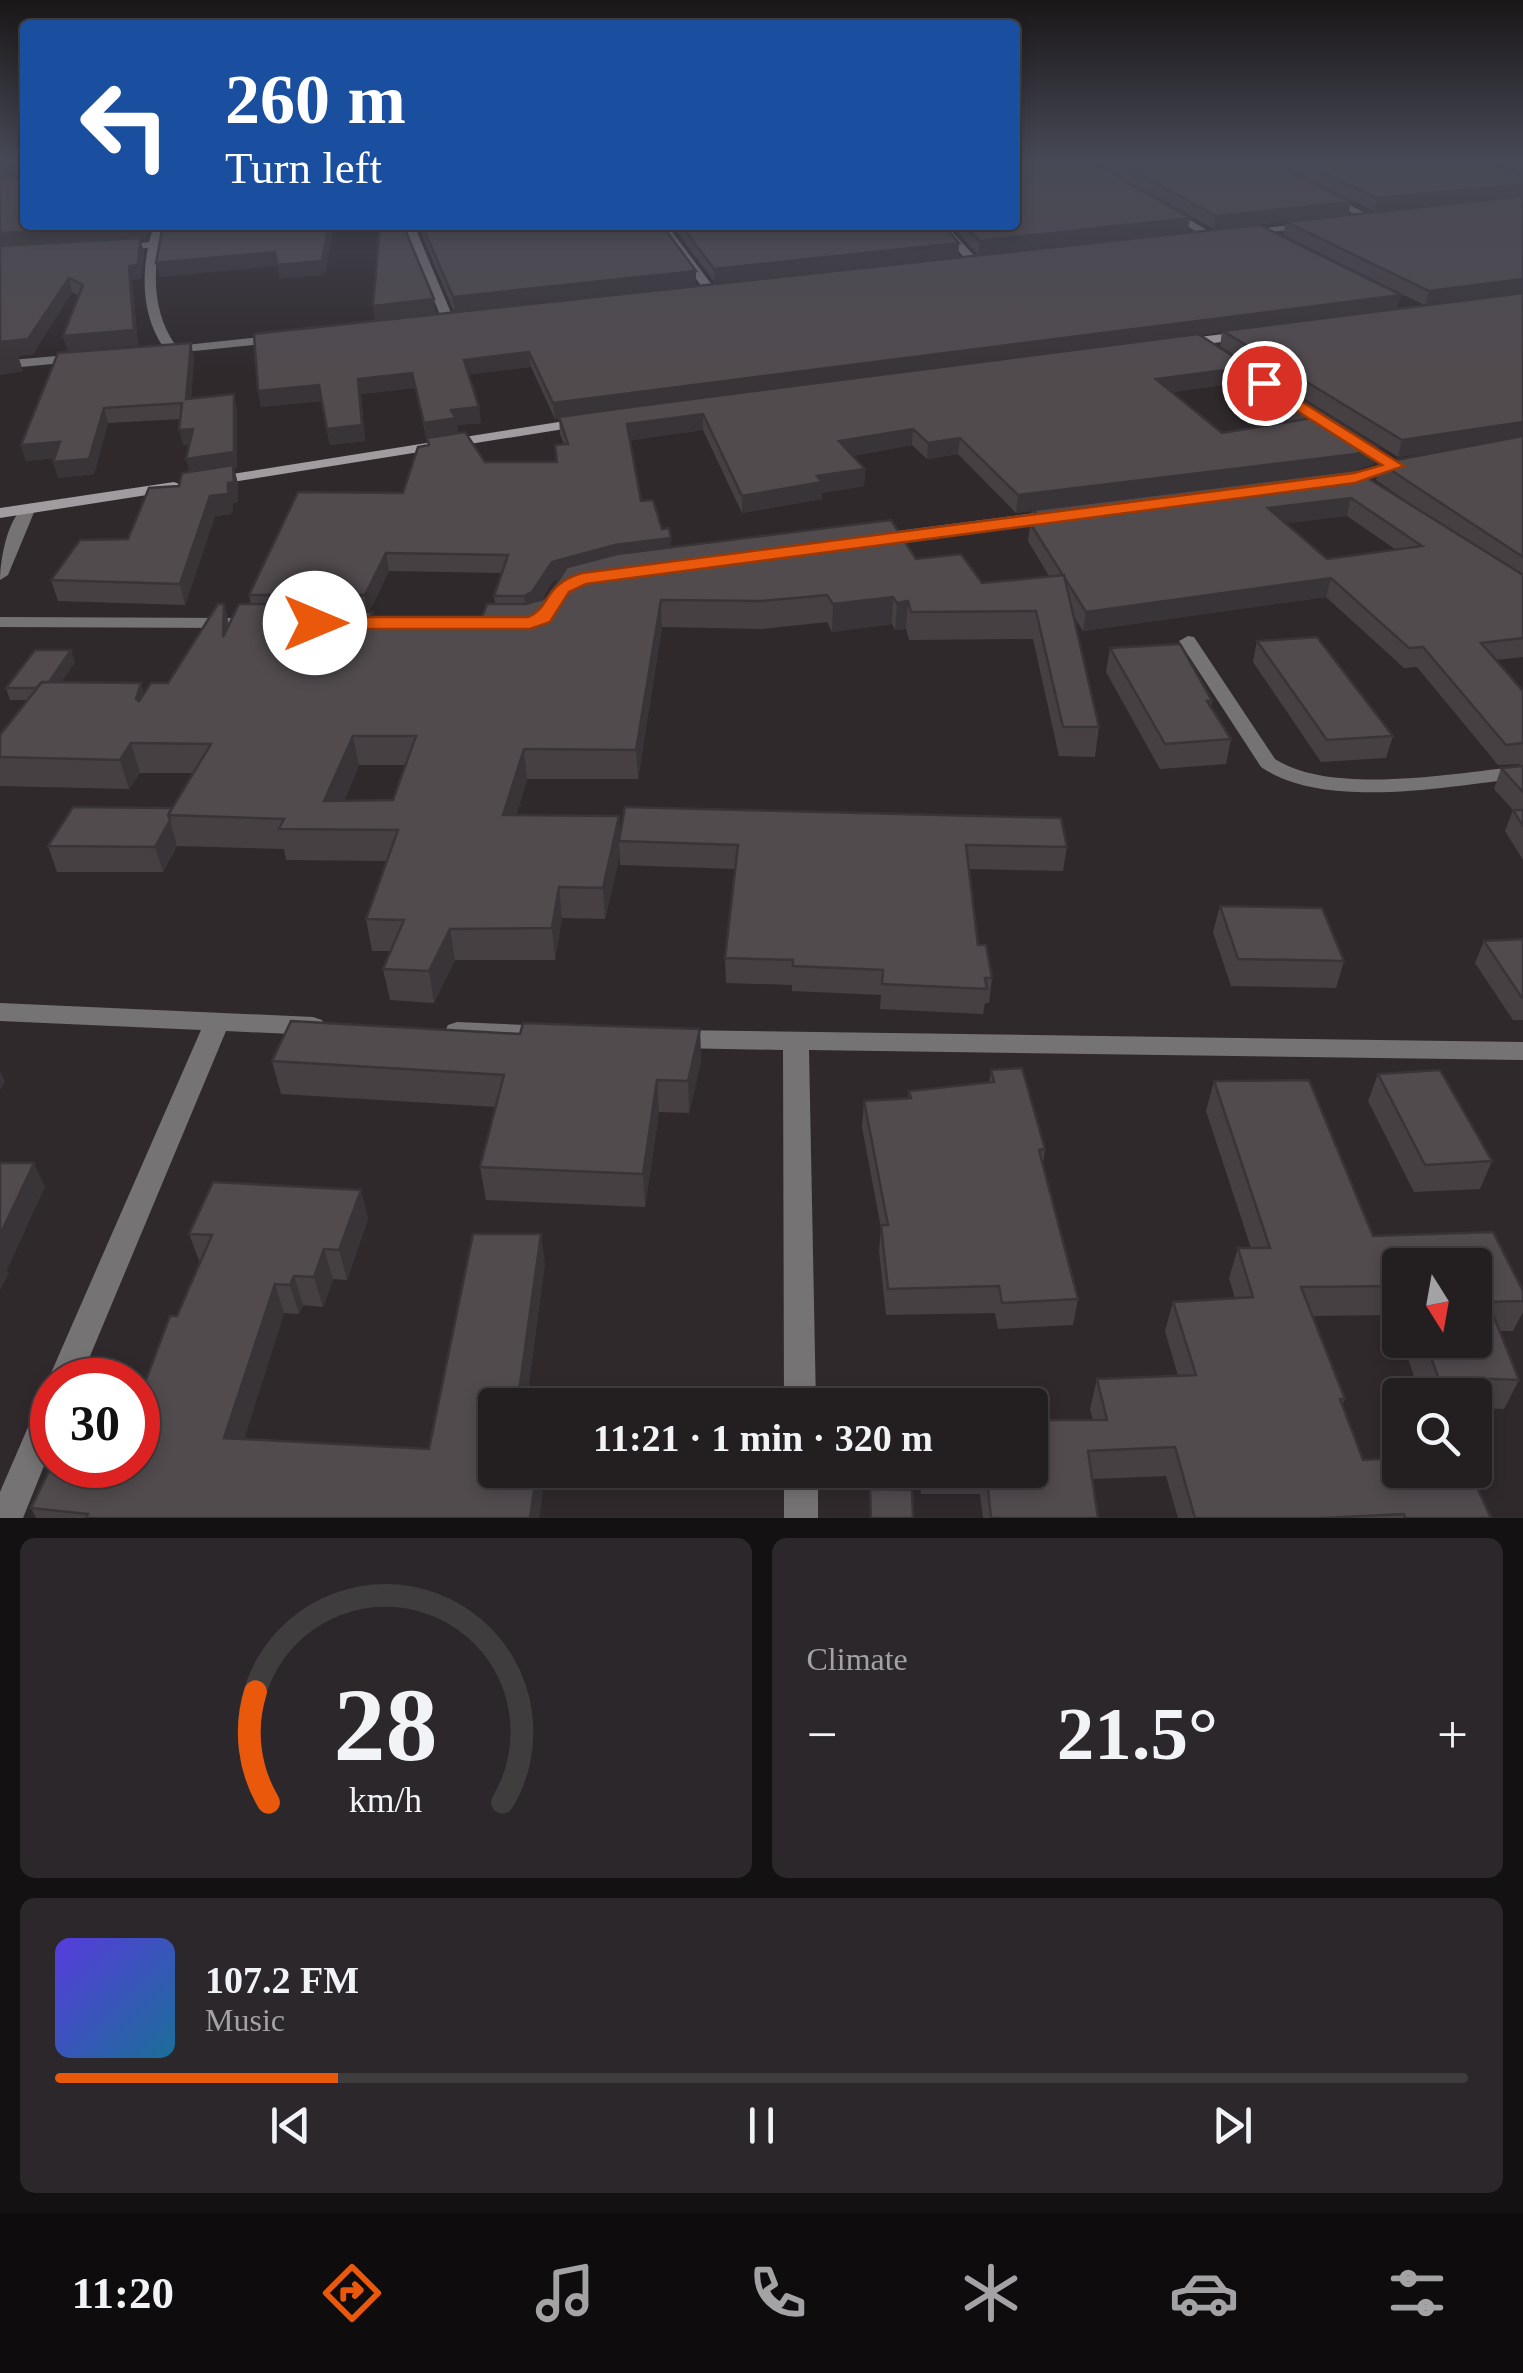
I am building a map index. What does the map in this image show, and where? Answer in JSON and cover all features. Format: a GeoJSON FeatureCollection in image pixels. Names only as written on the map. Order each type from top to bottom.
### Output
{"type":"FeatureCollection","features":[{"type":"Feature","properties":{"kind":"street"},"geometry":{"type":"LineString","coordinates":[[157,232],[152,245],[154,323],[172,350]]}},
{"type":"Feature","properties":{"kind":"street"},"geometry":{"type":"LineString","coordinates":[[413,232],[448,320]]}},
{"type":"Feature","properties":{"kind":"street"},"geometry":{"type":"LineString","coordinates":[[667,232],[709,289]]}},
{"type":"Feature","properties":{"kind":"street"},"geometry":{"type":"LineString","coordinates":[[946,232],[975,262]]}},
{"type":"Feature","properties":{"kind":"street"},"geometry":{"type":"LineString","coordinates":[[1205,232],[1212,236]]}},
{"type":"Feature","properties":{"kind":"street"},"geometry":{"type":"LineString","coordinates":[[1192,238],[1244,232]]}},
{"type":"Feature","properties":{"kind":"street"},"geometry":{"type":"LineString","coordinates":[[1261,232],[1290,247]]}},
{"type":"Feature","properties":{"kind":"street"},"geometry":{"type":"LineString","coordinates":[[95,248],[152,245]]}},
{"type":"Feature","properties":{"kind":"street"},"geometry":{"type":"LineString","coordinates":[[956,264],[995,260]]}},
{"type":"Feature","properties":{"kind":"street"},"geometry":{"type":"LineString","coordinates":[[690,291],[728,287]]}},
{"type":"Feature","properties":{"kind":"street"},"geometry":{"type":"LineString","coordinates":[[428,322],[467,318]]}},
{"type":"Feature","properties":{"kind":"street"},"geometry":{"type":"LineString","coordinates":[[1159,346],[1272,332]]}},
{"type":"Feature","properties":{"kind":"street"},"geometry":{"type":"LineString","coordinates":[[153,352],[290,338]]}},
{"type":"Feature","properties":{"kind":"street"},"geometry":{"type":"LineString","coordinates":[[1198,341],[1214,352]]}},
{"type":"Feature","properties":{"kind":"street"},"geometry":{"type":"LineString","coordinates":[[0,365],[96,356]]}},
{"type":"Feature","properties":{"kind":"street"},"geometry":{"type":"LineString","coordinates":[[0,513],[604,419]]}},
{"type":"Feature","properties":{"kind":"street"},"geometry":{"type":"LineString","coordinates":[[1379,456],[1395,466]]}},
{"type":"Feature","properties":{"kind":"street"},"geometry":{"type":"LineString","coordinates":[[1316,483],[1414,463]]}},
{"type":"Feature","properties":{"kind":"street"},"geometry":{"type":"LineString","coordinates":[[1355,478],[1370,488]]}},
{"type":"Feature","properties":{"kind":"street"},"geometry":{"type":"LineString","coordinates":[[0,575],[27,510]]}},
{"type":"Feature","properties":{"kind":"street"},"geometry":{"type":"LineString","coordinates":[[850,543],[1080,512]]}},
{"type":"Feature","properties":{"kind":"street"},"geometry":{"type":"LineString","coordinates":[[0,622],[256,623]]}},
{"type":"Feature","properties":{"kind":"street"},"geometry":{"type":"LineString","coordinates":[[335,623],[530,623]]}},
{"type":"Feature","properties":{"kind":"street"},"geometry":{"type":"LineString","coordinates":[[1188,641],[1268,763],[1286,776],[1367,783],[1523,772]]}},
{"type":"Feature","properties":{"kind":"street"},"geometry":{"type":"LineString","coordinates":[[0,1012],[337,1027]]}},
{"type":"Feature","properties":{"kind":"street"},"geometry":{"type":"LineString","coordinates":[[73,1358],[217,1023]]}},
{"type":"Feature","properties":{"kind":"street"},"geometry":{"type":"LineString","coordinates":[[436,1031],[576,1036]]}},
{"type":"Feature","properties":{"kind":"street"},"geometry":{"type":"LineString","coordinates":[[656,1038],[1523,1051]]}},
{"type":"Feature","properties":{"kind":"street"},"geometry":{"type":"LineString","coordinates":[[796,1043],[800,1388]]}},
{"type":"Feature","properties":{"kind":"street"},"geometry":{"type":"LineString","coordinates":[[6,1518],[30,1461]]}},
{"type":"Feature","properties":{"kind":"street"},"geometry":{"type":"LineString","coordinates":[[800,1488],[801,1518]]}},
{"type":"Feature","properties":{"kind":"building"},"geometry":{"type":"Polygon","coordinates":[[[162,232],[328,232],[322,261],[277,265],[275,252],[156,263],[162,232]]]}},
{"type":"Feature","properties":{"kind":"building"},"geometry":{"type":"Polygon","coordinates":[[[379,232],[406,232],[434,299],[373,306],[379,232]]]}},
{"type":"Feature","properties":{"kind":"building"},"geometry":{"type":"Polygon","coordinates":[[[425,232],[667,232],[696,271],[453,297],[425,232]]]}},
{"type":"Feature","properties":{"kind":"building"},"geometry":{"type":"Polygon","coordinates":[[[686,232],[949,232],[959,243],[714,269],[686,232]]]}},
{"type":"Feature","properties":{"kind":"building"},"geometry":{"type":"Polygon","coordinates":[[[971,232],[1064,232],[980,241],[971,232]]]}},
{"type":"Feature","properties":{"kind":"building"},"geometry":{"type":"Polygon","coordinates":[[[1196,232],[1273,232],[1401,295],[553,403],[529,352],[464,360],[479,407],[451,410],[456,418],[424,423],[412,373],[358,379],[362,425],[327,429],[319,385],[258,391],[254,334],[1196,232]]]}},
{"type":"Feature","properties":{"kind":"building"},"geometry":{"type":"Polygon","coordinates":[[[1306,232],[1523,232],[1523,279],[1429,291],[1306,232]]]}},
{"type":"Feature","properties":{"kind":"building"},"geometry":{"type":"Polygon","coordinates":[[[140,238],[138,265],[129,266],[134,330],[63,336],[83,285],[69,278],[28,339],[0,342],[0,246],[140,238]]]}},
{"type":"Feature","properties":{"kind":"building"},"geometry":{"type":"Polygon","coordinates":[[[1523,293],[1523,422],[1402,440],[1223,331],[1523,293]]]}},
{"type":"Feature","properties":{"kind":"building"},"geometry":{"type":"Polygon","coordinates":[[[1198,334],[1378,447],[1356,454],[1018,495],[960,438],[928,443],[913,429],[839,441],[865,469],[817,476],[822,482],[742,496],[703,414],[627,424],[641,501],[653,500],[662,529],[669,528],[671,538],[615,545],[552,562],[532,592],[524,596],[494,596],[508,555],[386,553],[365,595],[249,595],[298,492],[403,493],[418,447],[429,445],[427,438],[465,432],[485,462],[557,462],[555,445],[568,444],[559,417],[1198,334]],[[1240,368],[1156,379],[1222,433],[1312,418],[1240,368]]]}},
{"type":"Feature","properties":{"kind":"building"},"geometry":{"type":"Polygon","coordinates":[[[191,343],[186,399],[234,394],[234,452],[186,459],[193,429],[179,430],[182,403],[104,408],[89,459],[53,462],[60,442],[21,445],[58,353],[191,343]]]}},
{"type":"Feature","properties":{"kind":"building"},"geometry":{"type":"Polygon","coordinates":[[[1523,436],[1523,557],[1380,463],[1523,436]]]}},
{"type":"Feature","properties":{"kind":"building"},"geometry":{"type":"Polygon","coordinates":[[[233,465],[234,482],[228,483],[228,494],[210,496],[180,584],[51,580],[80,540],[128,539],[149,488],[179,486],[182,473],[233,465]]]}},
{"type":"Feature","properties":{"kind":"building"},"geometry":{"type":"Polygon","coordinates":[[[1355,470],[1523,575],[1523,638],[1481,643],[1523,691],[1523,743],[1506,745],[1423,647],[1409,648],[1331,578],[1086,612],[1030,523],[1044,522],[1033,510],[1355,470]],[[1351,498],[1268,508],[1327,559],[1422,546],[1351,498]]]}},
{"type":"Feature","properties":{"kind":"building"},"geometry":{"type":"Polygon","coordinates":[[[891,520],[916,559],[961,554],[982,583],[1064,575],[1099,727],[1063,727],[1036,611],[911,612],[908,601],[897,603],[893,597],[833,604],[827,595],[762,601],[661,600],[636,750],[524,749],[503,815],[619,816],[603,888],[559,887],[552,928],[450,929],[429,971],[383,969],[404,920],[366,919],[398,830],[279,829],[284,819],[168,815],[211,744],[131,743],[120,760],[0,757],[0,735],[42,682],[141,683],[136,699],[139,701],[151,683],[168,683],[218,604],[224,604],[223,637],[239,604],[355,604],[351,612],[373,612],[364,628],[478,628],[487,604],[526,604],[547,598],[567,567],[617,554],[891,520]],[[353,736],[324,801],[393,800],[416,736],[353,736]]]}},
{"type":"Feature","properties":{"kind":"building"},"geometry":{"type":"Polygon","coordinates":[[[1317,637],[1393,736],[1327,740],[1257,641],[1317,637]]]}},
{"type":"Feature","properties":{"kind":"building"},"geometry":{"type":"Polygon","coordinates":[[[1180,644],[1212,701],[1207,701],[1231,739],[1165,744],[1110,648],[1180,644]]]}},
{"type":"Feature","properties":{"kind":"building"},"geometry":{"type":"Polygon","coordinates":[[[35,650],[71,650],[49,682],[36,688],[6,688],[35,650]]]}},
{"type":"Feature","properties":{"kind":"building"},"geometry":{"type":"Polygon","coordinates":[[[1523,766],[1523,792],[1501,768],[1523,766]]]}},
{"type":"Feature","properties":{"kind":"building"},"geometry":{"type":"Polygon","coordinates":[[[73,807],[172,808],[155,847],[48,846],[73,807]]]}},
{"type":"Feature","properties":{"kind":"building"},"geometry":{"type":"Polygon","coordinates":[[[625,807],[1061,818],[1067,847],[966,845],[978,945],[986,945],[992,978],[985,978],[987,989],[882,984],[883,970],[793,966],[793,960],[725,958],[738,845],[619,841],[625,807]]]}},
{"type":"Feature","properties":{"kind":"building"},"geometry":{"type":"Polygon","coordinates":[[[1513,810],[1523,810],[1523,826],[1513,810]]]}},
{"type":"Feature","properties":{"kind":"building"},"geometry":{"type":"Polygon","coordinates":[[[1220,906],[1322,908],[1344,961],[1238,959],[1220,906]]]}},
{"type":"Feature","properties":{"kind":"building"},"geometry":{"type":"Polygon","coordinates":[[[1523,939],[1523,998],[1522,998],[1484,941],[1523,939]]]}},
{"type":"Feature","properties":{"kind":"building"},"geometry":{"type":"Polygon","coordinates":[[[291,1021],[520,1034],[523,1023],[700,1029],[688,1081],[657,1080],[643,1174],[480,1167],[504,1075],[272,1061],[291,1021]]]}},
{"type":"Feature","properties":{"kind":"building"},"geometry":{"type":"Polygon","coordinates":[[[1022,1068],[1045,1149],[1039,1150],[1078,1299],[1002,1303],[999,1286],[888,1289],[881,1225],[888,1225],[864,1101],[911,1098],[909,1091],[994,1082],[991,1070],[1022,1068]]]}},
{"type":"Feature","properties":{"kind":"building"},"geometry":{"type":"Polygon","coordinates":[[[1440,1070],[1492,1161],[1425,1165],[1378,1074],[1440,1070]]]}},
{"type":"Feature","properties":{"kind":"building"},"geometry":{"type":"Polygon","coordinates":[[[1309,1080],[1373,1236],[1493,1232],[1523,1291],[1523,1301],[1492,1302],[1492,1248],[1382,1248],[1382,1286],[1301,1287],[1345,1399],[1340,1399],[1363,1460],[1382,1459],[1382,1488],[1477,1488],[1491,1518],[1405,1518],[1404,1514],[1195,1518],[1175,1447],[1088,1451],[1098,1518],[991,1518],[988,1488],[1048,1488],[1048,1420],[1107,1420],[1097,1379],[1196,1375],[1173,1302],[1253,1297],[1238,1248],[1270,1248],[1214,1081],[1309,1080]]]}},
{"type":"Feature","properties":{"kind":"building"},"geometry":{"type":"Polygon","coordinates":[[[0,1163],[34,1163],[0,1235],[0,1163]]]}},
{"type":"Feature","properties":{"kind":"building"},"geometry":{"type":"Polygon","coordinates":[[[213,1182],[361,1190],[339,1250],[324,1249],[314,1277],[294,1276],[290,1285],[275,1284],[224,1438],[429,1449],[473,1234],[541,1234],[519,1388],[478,1388],[478,1488],[534,1488],[530,1518],[86,1518],[88,1514],[31,1508],[41,1488],[160,1488],[160,1358],[154,1358],[170,1316],[177,1316],[212,1235],[189,1234],[213,1182]]]}},
{"type":"Feature","properties":{"kind":"building"},"geometry":{"type":"Polygon","coordinates":[[[1492,1312],[1519,1380],[1438,1377],[1431,1358],[1492,1358],[1492,1312]]]}},
{"type":"Feature","properties":{"kind":"building"},"geometry":{"type":"Polygon","coordinates":[[[870,1489],[912,1490],[913,1518],[871,1518],[870,1489]]]}},
{"type":"Feature","properties":{"kind":"route"},"geometry":{"type":"LineString","coordinates":[[315,623],[530,623],[543,618],[561,588],[618,572],[1355,478],[1395,466],[1264,383]]}}]}
